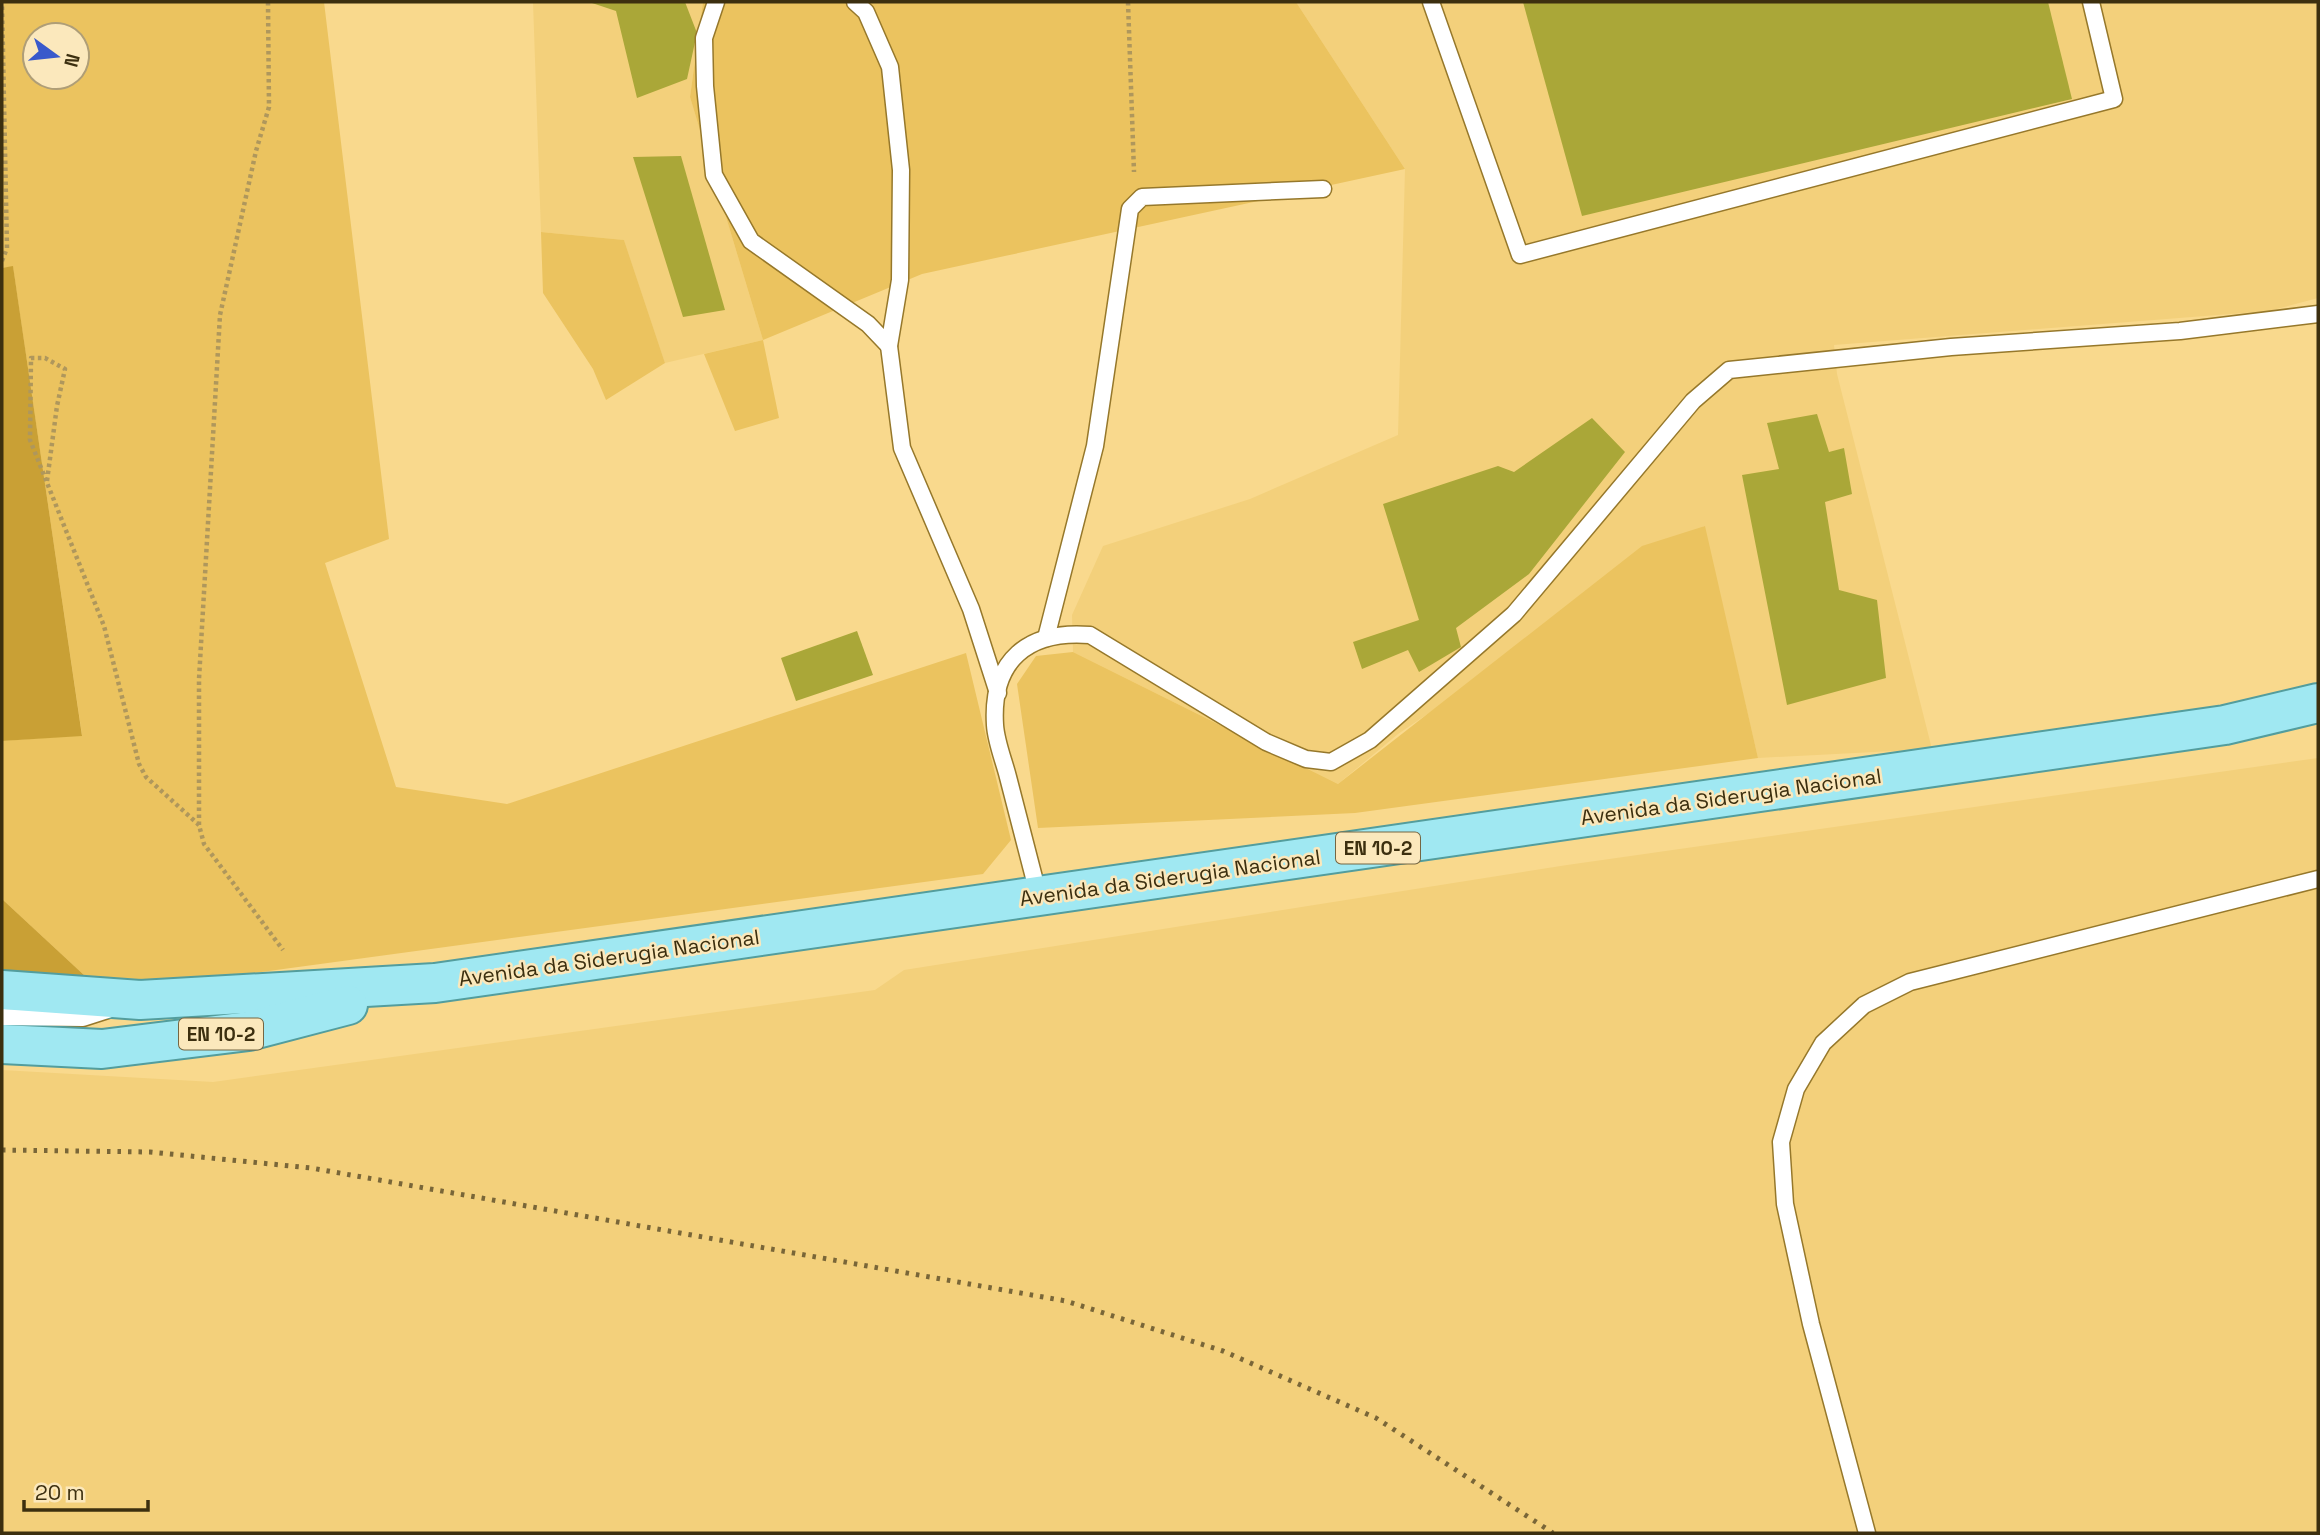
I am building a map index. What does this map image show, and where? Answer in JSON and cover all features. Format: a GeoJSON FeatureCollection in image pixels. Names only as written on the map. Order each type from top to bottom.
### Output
{"type":"FeatureCollection","features":[{"type":"Feature","properties":{"kind":"main road","name":"Avenida da Siderugia Nacional"},"geometry":{"type":"LineString","coordinates":[[2,990],[140,1000],[435,983],[2211,727],[2318,703]]}},
{"type":"Feature","properties":{"kind":"main road","name":"Avenida da Siderugia Nacional"},"geometry":{"type":"LineString","coordinates":[[2,1044],[102,1049],[249,1031],[435,983]]}},
{"type":"Feature","properties":{"kind":"lane"},"geometry":{"type":"LineString","coordinates":[[714,2],[704,38],[705,86],[714,175],[751,241],[868,324],[889,346]]}},
{"type":"Feature","properties":{"kind":"lane"},"geometry":{"type":"LineString","coordinates":[[855,2],[866,12],[890,67],[901,170],[900,281],[889,346],[902,448],[971,609],[998,693]]}},
{"type":"Feature","properties":{"kind":"lane"},"geometry":{"type":"LineString","coordinates":[[1432,2],[1520,255],[2114,99],[2091,2]]}},
{"type":"Feature","properties":{"kind":"lane"},"geometry":{"type":"LineString","coordinates":[[1046,638],[1095,446],[1130,209],[1135,201],[1142,197],[1323,189]]}},
{"type":"Feature","properties":{"kind":"lane"},"geometry":{"type":"LineString","coordinates":[[1039,897],[995,726],[998,693],[1010,659],[1029,643],[1062,633],[1090,635],[1266,742],[1306,759],[1331,762],[1370,740],[1514,614],[1693,401],[1728,370],[1951,347],[2180,331],[2318,314]]}},
{"type":"Feature","properties":{"kind":"lane"},"geometry":{"type":"LineString","coordinates":[[1867,1533],[1811,1324],[1785,1204],[1781,1142],[1796,1089],[1823,1043],[1864,1005],[1910,982],[2318,879]]}},
{"type":"Feature","properties":{"kind":"lane"},"geometry":{"type":"LineString","coordinates":[[2,1017],[83,1018],[140,1000]]}},
{"type":"Feature","properties":{"kind":"path"},"geometry":{"type":"LineString","coordinates":[[2,2],[7,248],[2,261]]}},
{"type":"Feature","properties":{"kind":"path"},"geometry":{"type":"LineString","coordinates":[[268,2],[269,107],[256,151],[220,315],[198,679],[199,825],[204,844],[313,990]]}},
{"type":"Feature","properties":{"kind":"path"},"geometry":{"type":"LineString","coordinates":[[1128,2],[1135,201]]}},
{"type":"Feature","properties":{"kind":"path"},"geometry":{"type":"LineString","coordinates":[[47,481],[65,369],[45,358],[32,358],[30,440],[104,626],[139,764],[146,777],[199,825]]}},
{"type":"Feature","properties":{"kind":"shaded area"},"geometry":{"type":"Polygon","coordinates":[[[2,2],[324,2],[389,539],[325,563],[396,787],[507,804],[966,653],[1011,840],[983,874],[188,982],[85,976],[2,899],[2,741],[82,735],[13,267],[2,268],[2,2]]]}},
{"type":"Feature","properties":{"kind":"shaded area"},"geometry":{"type":"Polygon","coordinates":[[[533,2],[703,2],[690,97],[763,340],[665,363],[624,240],[541,232],[533,2]]]}},
{"type":"Feature","properties":{"kind":"shaded area"},"geometry":{"type":"Polygon","coordinates":[[[703,2],[1296,2],[1405,169],[922,274],[763,340],[690,97],[703,2]]]}},
{"type":"Feature","properties":{"kind":"shaded area"},"geometry":{"type":"Polygon","coordinates":[[[1296,2],[2318,2],[2318,298],[2269,311],[1834,345],[1837,374],[1932,749],[1758,758],[1704,526],[1398,734],[1338,784],[1073,652],[1072,615],[1103,546],[1250,499],[1398,435],[1405,169],[1296,2]]]}},
{"type":"Feature","properties":{"kind":"shaded area"},"geometry":{"type":"Polygon","coordinates":[[[541,232],[624,240],[665,363],[606,400],[593,369],[543,293],[541,232]]]}},
{"type":"Feature","properties":{"kind":"shaded area"},"geometry":{"type":"Polygon","coordinates":[[[13,266],[82,736],[2,741],[2,268],[13,266]]]}},
{"type":"Feature","properties":{"kind":"shaded area"},"geometry":{"type":"Polygon","coordinates":[[[763,340],[779,418],[735,431],[704,354],[763,340]]]}},
{"type":"Feature","properties":{"kind":"shaded area"},"geometry":{"type":"Polygon","coordinates":[[[1705,526],[1758,758],[1355,813],[1038,828],[1017,684],[1036,656],[1073,652],[1338,784],[1642,546],[1705,526]]]}},
{"type":"Feature","properties":{"kind":"shaded area"},"geometry":{"type":"Polygon","coordinates":[[[2318,758],[2318,1533],[2,1533],[2,1070],[213,1082],[875,990],[904,970],[1567,865],[2318,758]]]}},
{"type":"Feature","properties":{"kind":"shaded area"},"geometry":{"type":"Polygon","coordinates":[[[2,899],[85,976],[2,970],[2,899]]]}},
{"type":"Feature","properties":{"kind":"building"},"geometry":{"type":"Polygon","coordinates":[[[589,2],[685,2],[697,33],[687,79],[637,98],[616,11],[589,2]]]}},
{"type":"Feature","properties":{"kind":"building"},"geometry":{"type":"Polygon","coordinates":[[[1523,2],[2048,2],[2072,99],[1582,216],[1523,2]]]}},
{"type":"Feature","properties":{"kind":"building"},"geometry":{"type":"Polygon","coordinates":[[[681,156],[725,310],[683,317],[633,157],[681,156]]]}},
{"type":"Feature","properties":{"kind":"building"},"geometry":{"type":"Polygon","coordinates":[[[1817,414],[1829,452],[1844,448],[1852,494],[1825,502],[1839,590],[1877,600],[1886,678],[1787,705],[1742,475],[1779,469],[1767,423],[1817,414]]]}},
{"type":"Feature","properties":{"kind":"building"},"geometry":{"type":"Polygon","coordinates":[[[1592,418],[1625,452],[1529,574],[1456,628],[1461,647],[1419,672],[1408,650],[1362,669],[1353,642],[1419,620],[1383,504],[1498,466],[1514,472],[1592,418]]]}},
{"type":"Feature","properties":{"kind":"building"},"geometry":{"type":"Polygon","coordinates":[[[857,631],[873,675],[796,701],[781,658],[857,631]]]}},
{"type":"Feature","properties":{"kind":"railway"},"geometry":{"type":"LineString","coordinates":[[2,1150],[150,1152],[311,1168],[1066,1301],[1223,1351],[1376,1418],[1553,1533]]}}]}
